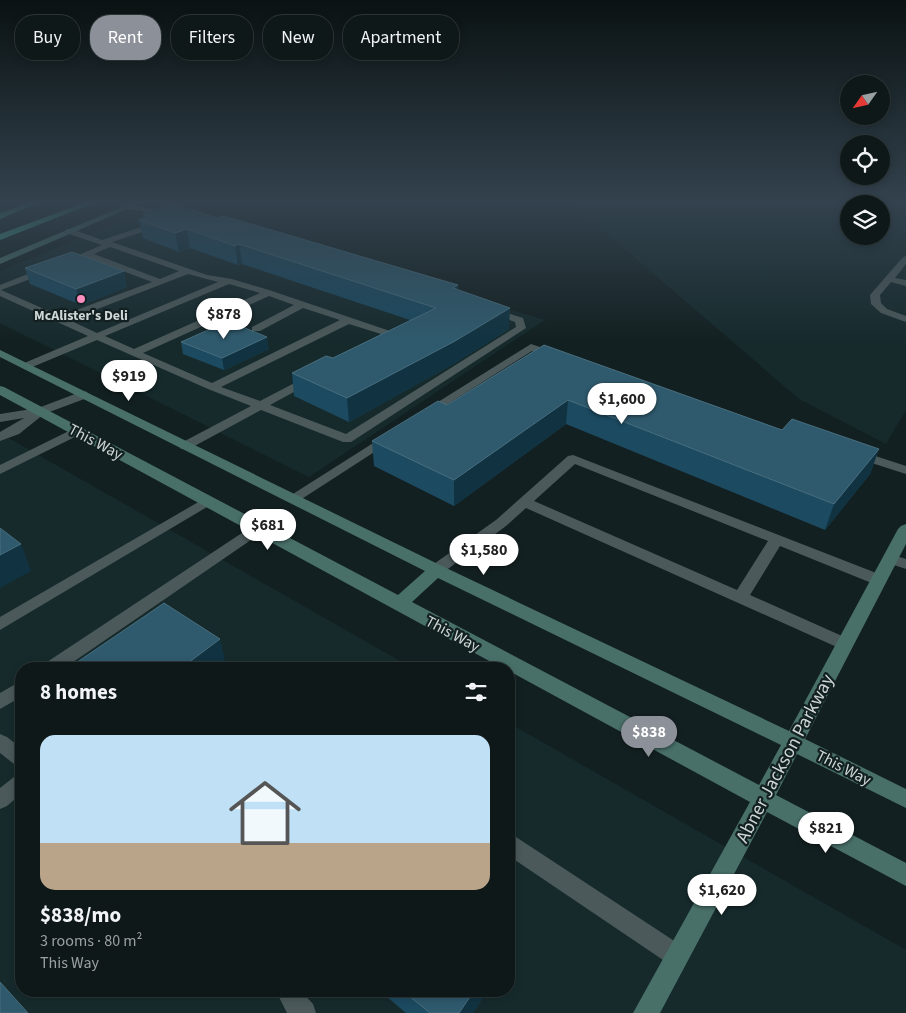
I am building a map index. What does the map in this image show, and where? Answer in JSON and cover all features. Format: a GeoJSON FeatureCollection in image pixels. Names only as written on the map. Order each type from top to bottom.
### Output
{"type":"FeatureCollection","features":[{"type":"Feature","properties":{"kind":"main road"},"geometry":{"type":"LineString","coordinates":[[0,261],[30,248]]}},
{"type":"Feature","properties":{"kind":"main road"},"geometry":{"type":"LineString","coordinates":[[0,255],[24,251]]}},
{"type":"Feature","properties":{"kind":"main road","name":"This Way"},"geometry":{"type":"LineString","coordinates":[[0,353],[83,396],[436,570],[793,742],[906,799]]}},
{"type":"Feature","properties":{"kind":"main road","name":"This Way"},"geometry":{"type":"LineString","coordinates":[[0,390],[399,604],[499,662]]}},
{"type":"Feature","properties":{"kind":"main road","name":"Abner Jackson Parkway"},"geometry":{"type":"LineString","coordinates":[[646,1013],[763,799],[879,580],[898,562],[906,529]]}},
{"type":"Feature","properties":{"kind":"main road"},"geometry":{"type":"LineString","coordinates":[[399,604],[436,570]]}},
{"type":"Feature","properties":{"kind":"main road","name":"This Way"},"geometry":{"type":"LineString","coordinates":[[515,671],[906,875]]}},
{"type":"Feature","properties":{"kind":"street"},"geometry":{"type":"LineString","coordinates":[[0,418],[41,411],[83,396]]}},
{"type":"Feature","properties":{"kind":"street"},"geometry":{"type":"LineString","coordinates":[[0,438],[14,432],[41,411]]}},
{"type":"Feature","properties":{"kind":"lane"},"geometry":{"type":"LineString","coordinates":[[0,288],[97,248]]}},
{"type":"Feature","properties":{"kind":"lane"},"geometry":{"type":"LineString","coordinates":[[122,248],[205,277],[229,281],[269,293],[390,334],[364,348]]}},
{"type":"Feature","properties":{"kind":"lane"},"geometry":{"type":"LineString","coordinates":[[86,254],[161,282]]}},
{"type":"Feature","properties":{"kind":"lane"},"geometry":{"type":"LineString","coordinates":[[905,262],[875,295],[876,304],[884,311],[906,319]]}},
{"type":"Feature","properties":{"kind":"lane"},"geometry":{"type":"LineString","coordinates":[[60,320],[188,271]]}},
{"type":"Feature","properties":{"kind":"lane"},"geometry":{"type":"LineString","coordinates":[[889,279],[906,283]]}},
{"type":"Feature","properties":{"kind":"lane"},"geometry":{"type":"LineString","coordinates":[[26,366],[229,281]]}},
{"type":"Feature","properties":{"kind":"lane"},"geometry":{"type":"LineString","coordinates":[[0,293],[212,387],[347,439],[522,328],[520,320],[478,307]]}},
{"type":"Feature","properties":{"kind":"lane"},"geometry":{"type":"LineString","coordinates":[[134,353],[269,293]]}},
{"type":"Feature","properties":{"kind":"lane"},"geometry":{"type":"LineString","coordinates":[[256,329],[303,304]]}},
{"type":"Feature","properties":{"kind":"lane"},"geometry":{"type":"LineString","coordinates":[[212,387],[348,320]]}},
{"type":"Feature","properties":{"kind":"lane"},"geometry":{"type":"LineString","coordinates":[[421,417],[531,347],[569,359]]}},
{"type":"Feature","properties":{"kind":"lane"},"geometry":{"type":"LineString","coordinates":[[185,446],[262,406],[321,372]]}},
{"type":"Feature","properties":{"kind":"lane"},"geometry":{"type":"LineString","coordinates":[[0,470],[78,431]]}},
{"type":"Feature","properties":{"kind":"lane"},"geometry":{"type":"LineString","coordinates":[[292,498],[396,433]]}},
{"type":"Feature","properties":{"kind":"lane"},"geometry":{"type":"LineString","coordinates":[[850,452],[906,470]]}},
{"type":"Feature","properties":{"kind":"lane"},"geometry":{"type":"LineString","coordinates":[[436,570],[501,523],[573,459],[879,580]]}},
{"type":"Feature","properties":{"kind":"lane"},"geometry":{"type":"LineString","coordinates":[[0,624],[207,501]]}},
{"type":"Feature","properties":{"kind":"lane"},"geometry":{"type":"LineString","coordinates":[[524,502],[845,644]]}},
{"type":"Feature","properties":{"kind":"lane"},"geometry":{"type":"LineString","coordinates":[[60,662],[259,528]]}},
{"type":"Feature","properties":{"kind":"lane"},"geometry":{"type":"LineString","coordinates":[[740,598],[777,539]]}},
{"type":"Feature","properties":{"kind":"lane"},"geometry":{"type":"LineString","coordinates":[[0,702],[15,692]]}},
{"type":"Feature","properties":{"kind":"lane"},"geometry":{"type":"LineString","coordinates":[[0,742],[15,753]]}},
{"type":"Feature","properties":{"kind":"lane"},"geometry":{"type":"LineString","coordinates":[[0,800],[15,788]]}},
{"type":"Feature","properties":{"kind":"lane"},"geometry":{"type":"LineString","coordinates":[[515,848],[677,956]]}},
{"type":"Feature","properties":{"kind":"lane"},"geometry":{"type":"LineString","coordinates":[[291,997],[304,1013]]}},
{"type":"Feature","properties":{"kind":"shaded area"},"geometry":{"type":"Polygon","coordinates":[[[55,248],[305,248],[545,320],[309,477],[0,323],[0,271],[55,248]]]}},
{"type":"Feature","properties":{"kind":"shaded area"},"geometry":{"type":"Polygon","coordinates":[[[624,248],[906,248],[906,410],[886,444],[799,399],[624,248]]]}},
{"type":"Feature","properties":{"kind":"shaded area"},"geometry":{"type":"Polygon","coordinates":[[[0,433],[402,662],[15,662],[15,997],[515,997],[515,726],[906,950],[906,1013],[0,1013],[0,433]]]}},
{"type":"Feature","properties":{"kind":"building"},"geometry":{"type":"Polygon","coordinates":[[[252,248],[333,248],[458,285],[453,288],[510,308],[455,341],[347,398],[292,373],[326,356],[333,358],[436,308],[252,248]]]}},
{"type":"Feature","properties":{"kind":"building"},"geometry":{"type":"Polygon","coordinates":[[[72,252],[124,271],[76,289],[25,268],[72,252]]]}},
{"type":"Feature","properties":{"kind":"building"},"geometry":{"type":"Polygon","coordinates":[[[228,321],[267,337],[222,358],[181,342],[228,321]]]}},
{"type":"Feature","properties":{"kind":"building"},"geometry":{"type":"Polygon","coordinates":[[[544,345],[782,430],[792,419],[879,449],[834,504],[568,400],[454,480],[372,441],[438,401],[447,405],[544,345]]]}},
{"type":"Feature","properties":{"kind":"building"},"geometry":{"type":"Polygon","coordinates":[[[0,528],[21,544],[0,555],[0,528]]]}},
{"type":"Feature","properties":{"kind":"building"},"geometry":{"type":"Polygon","coordinates":[[[164,603],[220,639],[189,662],[77,662],[164,603]]]}},
{"type":"Feature","properties":{"kind":"building"},"geometry":{"type":"Polygon","coordinates":[[[0,982],[28,1013],[0,1013],[0,982]]]}},
{"type":"Feature","properties":{"kind":"building"},"geometry":{"type":"Polygon","coordinates":[[[410,997],[470,997],[459,1013],[430,1013],[410,997]]]}},
{"type":"Feature","properties":{"kind":"place","name":"McAlister's Deli"},"geometry":{"type":"Point","coordinates":[81,299]}}]}
